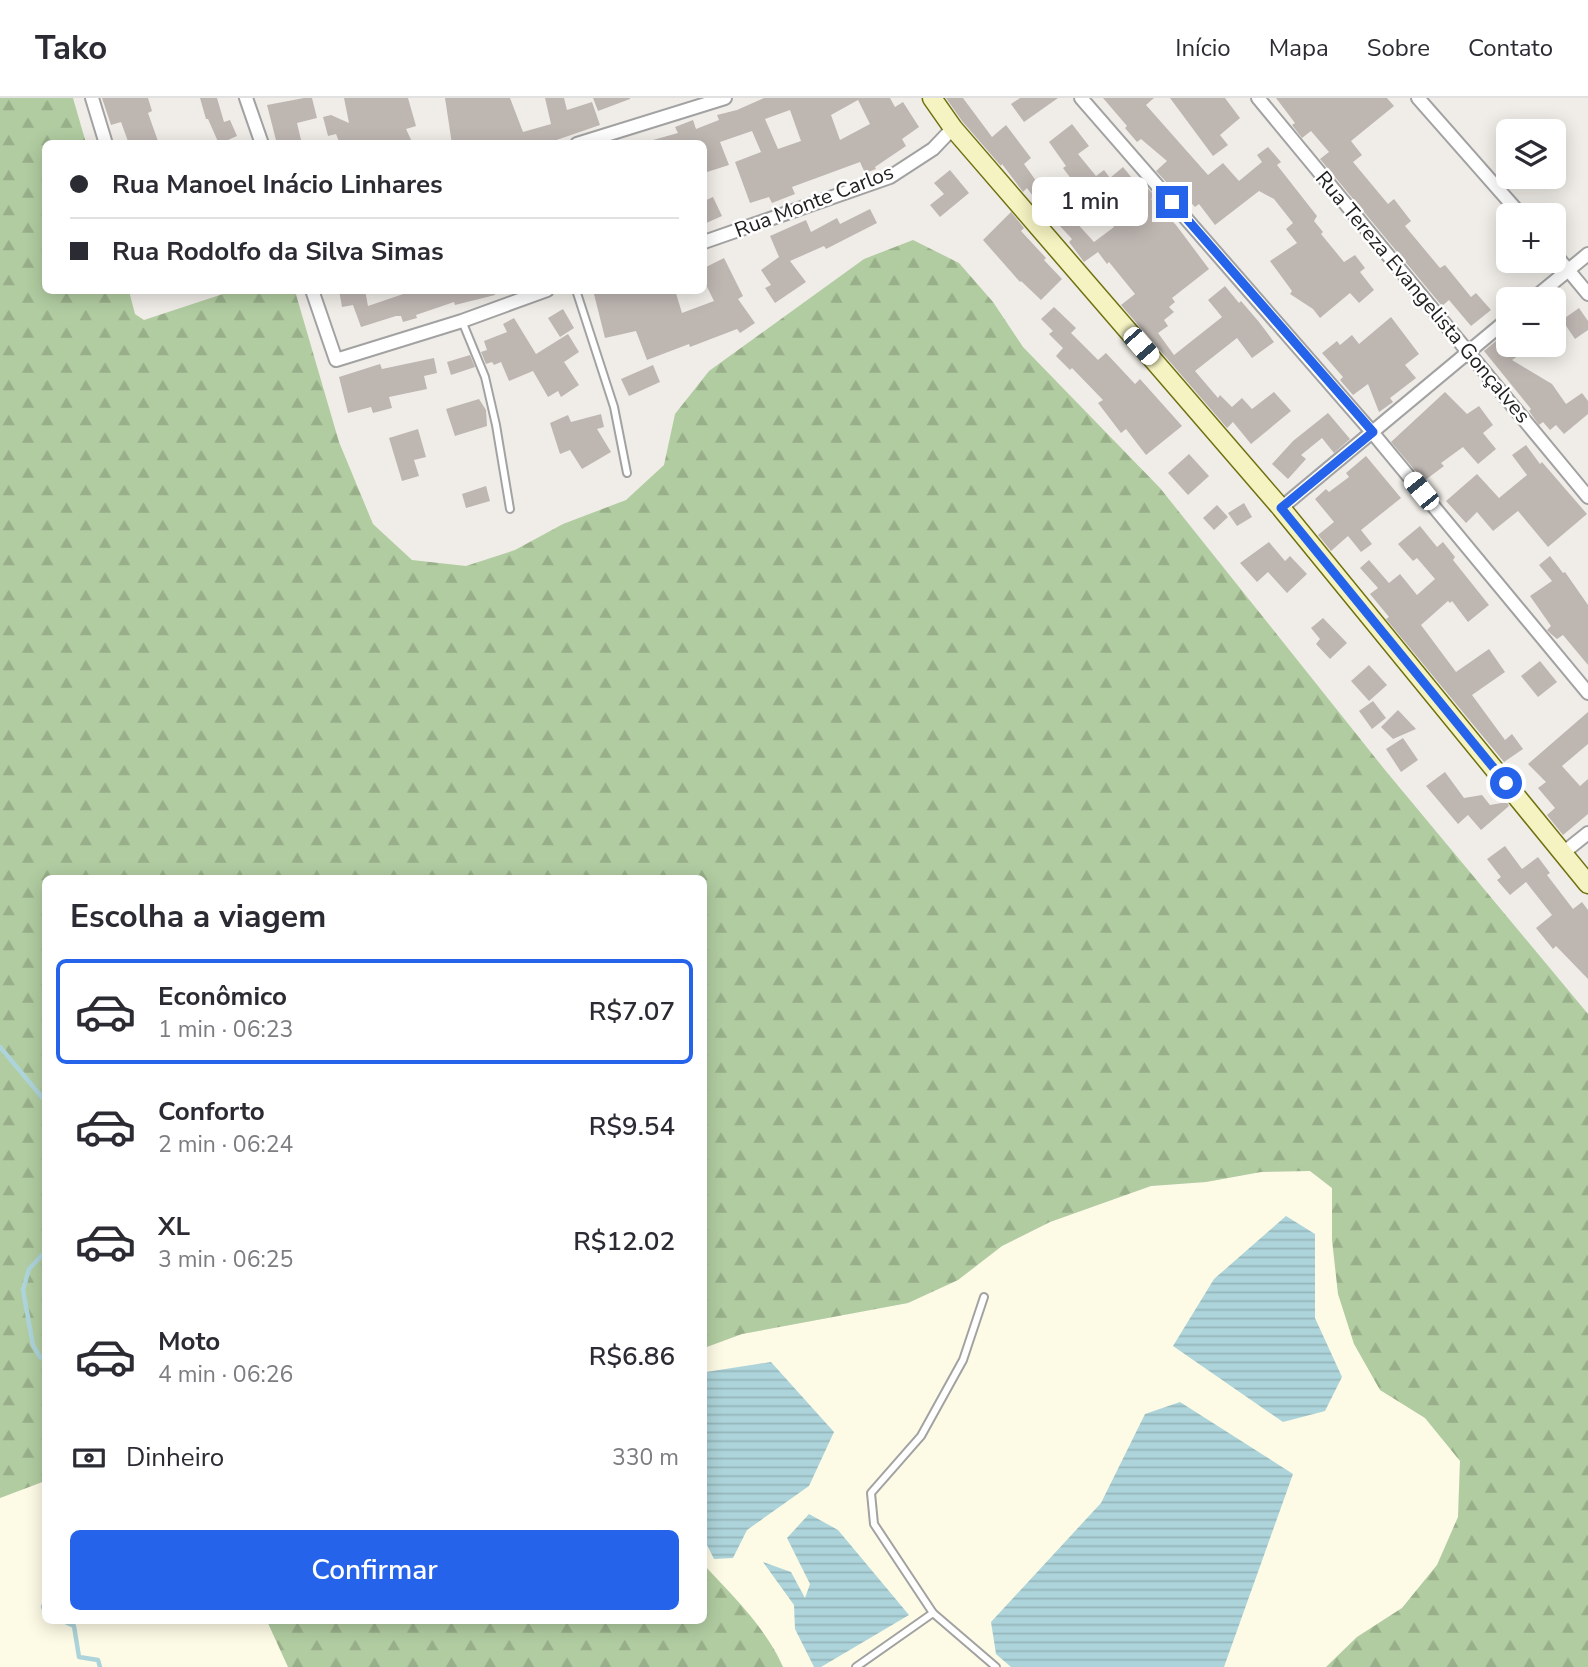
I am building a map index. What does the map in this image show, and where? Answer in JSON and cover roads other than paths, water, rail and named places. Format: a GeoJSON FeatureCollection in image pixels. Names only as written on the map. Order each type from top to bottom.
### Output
{"type":"FeatureCollection","features":[{"type":"Feature","properties":{"kind":"main road"},"geometry":{"type":"LineString","coordinates":[[932,98],[953,128],[1281,508],[1588,884]]}},
{"type":"Feature","properties":{"kind":"street"},"geometry":{"type":"LineString","coordinates":[[92,98],[105,140]]}},
{"type":"Feature","properties":{"kind":"street"},"geometry":{"type":"LineString","coordinates":[[590,140],[725,98]]}},
{"type":"Feature","properties":{"kind":"street"},"geometry":{"type":"LineString","coordinates":[[1081,98],[1373,432],[1588,693]]}},
{"type":"Feature","properties":{"kind":"street","name":"Rua Tereza Evangelista Gonçalves"},"geometry":{"type":"LineString","coordinates":[[1258,98],[1588,497]]}},
{"type":"Feature","properties":{"kind":"street"},"geometry":{"type":"LineString","coordinates":[[1418,98],[1510,203]]}},
{"type":"Feature","properties":{"kind":"street"},"geometry":{"type":"LineString","coordinates":[[248,99],[261,140]]}},
{"type":"Feature","properties":{"kind":"street","name":"Rua Monte Carlos"},"geometry":{"type":"LineString","coordinates":[[707,241],[890,177],[933,149],[953,128]]}},
{"type":"Feature","properties":{"kind":"street"},"geometry":{"type":"LineString","coordinates":[[1547,287],[1588,254]]}},
{"type":"Feature","properties":{"kind":"street"},"geometry":{"type":"LineString","coordinates":[[1566,268],[1588,294]]}},
{"type":"Feature","properties":{"kind":"street"},"geometry":{"type":"LineString","coordinates":[[313,294],[336,360],[462,321],[536,294]]}},
{"type":"Feature","properties":{"kind":"street"},"geometry":{"type":"LineString","coordinates":[[1281,508],[1496,330]]}},
{"type":"Feature","properties":{"kind":"street"},"geometry":{"type":"LineString","coordinates":[[1563,853],[1588,833]]}},
{"type":"Feature","properties":{"kind":"lane"},"geometry":{"type":"LineString","coordinates":[[577,294],[614,407],[627,473]]}},
{"type":"Feature","properties":{"kind":"lane"},"geometry":{"type":"LineString","coordinates":[[462,321],[485,377],[510,509]]}},
{"type":"Feature","properties":{"kind":"lane"},"geometry":{"type":"LineString","coordinates":[[984,1297],[963,1360],[921,1436],[871,1493],[874,1524],[933,1613],[996,1667]]}},
{"type":"Feature","properties":{"kind":"lane"},"geometry":{"type":"LineString","coordinates":[[856,1667],[933,1613]]}},
{"type":"Feature","properties":{"kind":"water"},"geometry":{"type":"Polygon","coordinates":[[[1286,1216],[1315,1234],[1315,1318],[1342,1377],[1325,1411],[1283,1422],[1173,1346],[1214,1279],[1286,1216]]]}},
{"type":"Feature","properties":{"kind":"water"},"geometry":{"type":"Polygon","coordinates":[[[771,1362],[834,1432],[809,1486],[747,1530],[733,1558],[714,1559],[707,1545],[707,1372],[771,1362]]]}},
{"type":"Feature","properties":{"kind":"water"},"geometry":{"type":"Polygon","coordinates":[[[1180,1402],[1293,1474],[1224,1667],[1011,1667],[996,1654],[991,1622],[1101,1503],[1145,1414],[1180,1402]]]}},
{"type":"Feature","properties":{"kind":"water"},"geometry":{"type":"Polygon","coordinates":[[[809,1514],[838,1530],[909,1615],[821,1667],[814,1667],[795,1629],[794,1605],[763,1562],[791,1572],[805,1598],[810,1584],[787,1538],[809,1514]]]}},
{"type":"Feature","properties":{"kind":"waterway"},"geometry":{"type":"LineString","coordinates":[[0,1047],[42,1097]]}},
{"type":"Feature","properties":{"kind":"waterway"},"geometry":{"type":"LineString","coordinates":[[42,1255],[29,1269],[23,1290],[33,1345],[42,1358]]}},
{"type":"Feature","properties":{"kind":"waterway"},"geometry":{"type":"LineString","coordinates":[[70,1624],[74,1626],[79,1657],[98,1660],[100,1667]]}}]}
